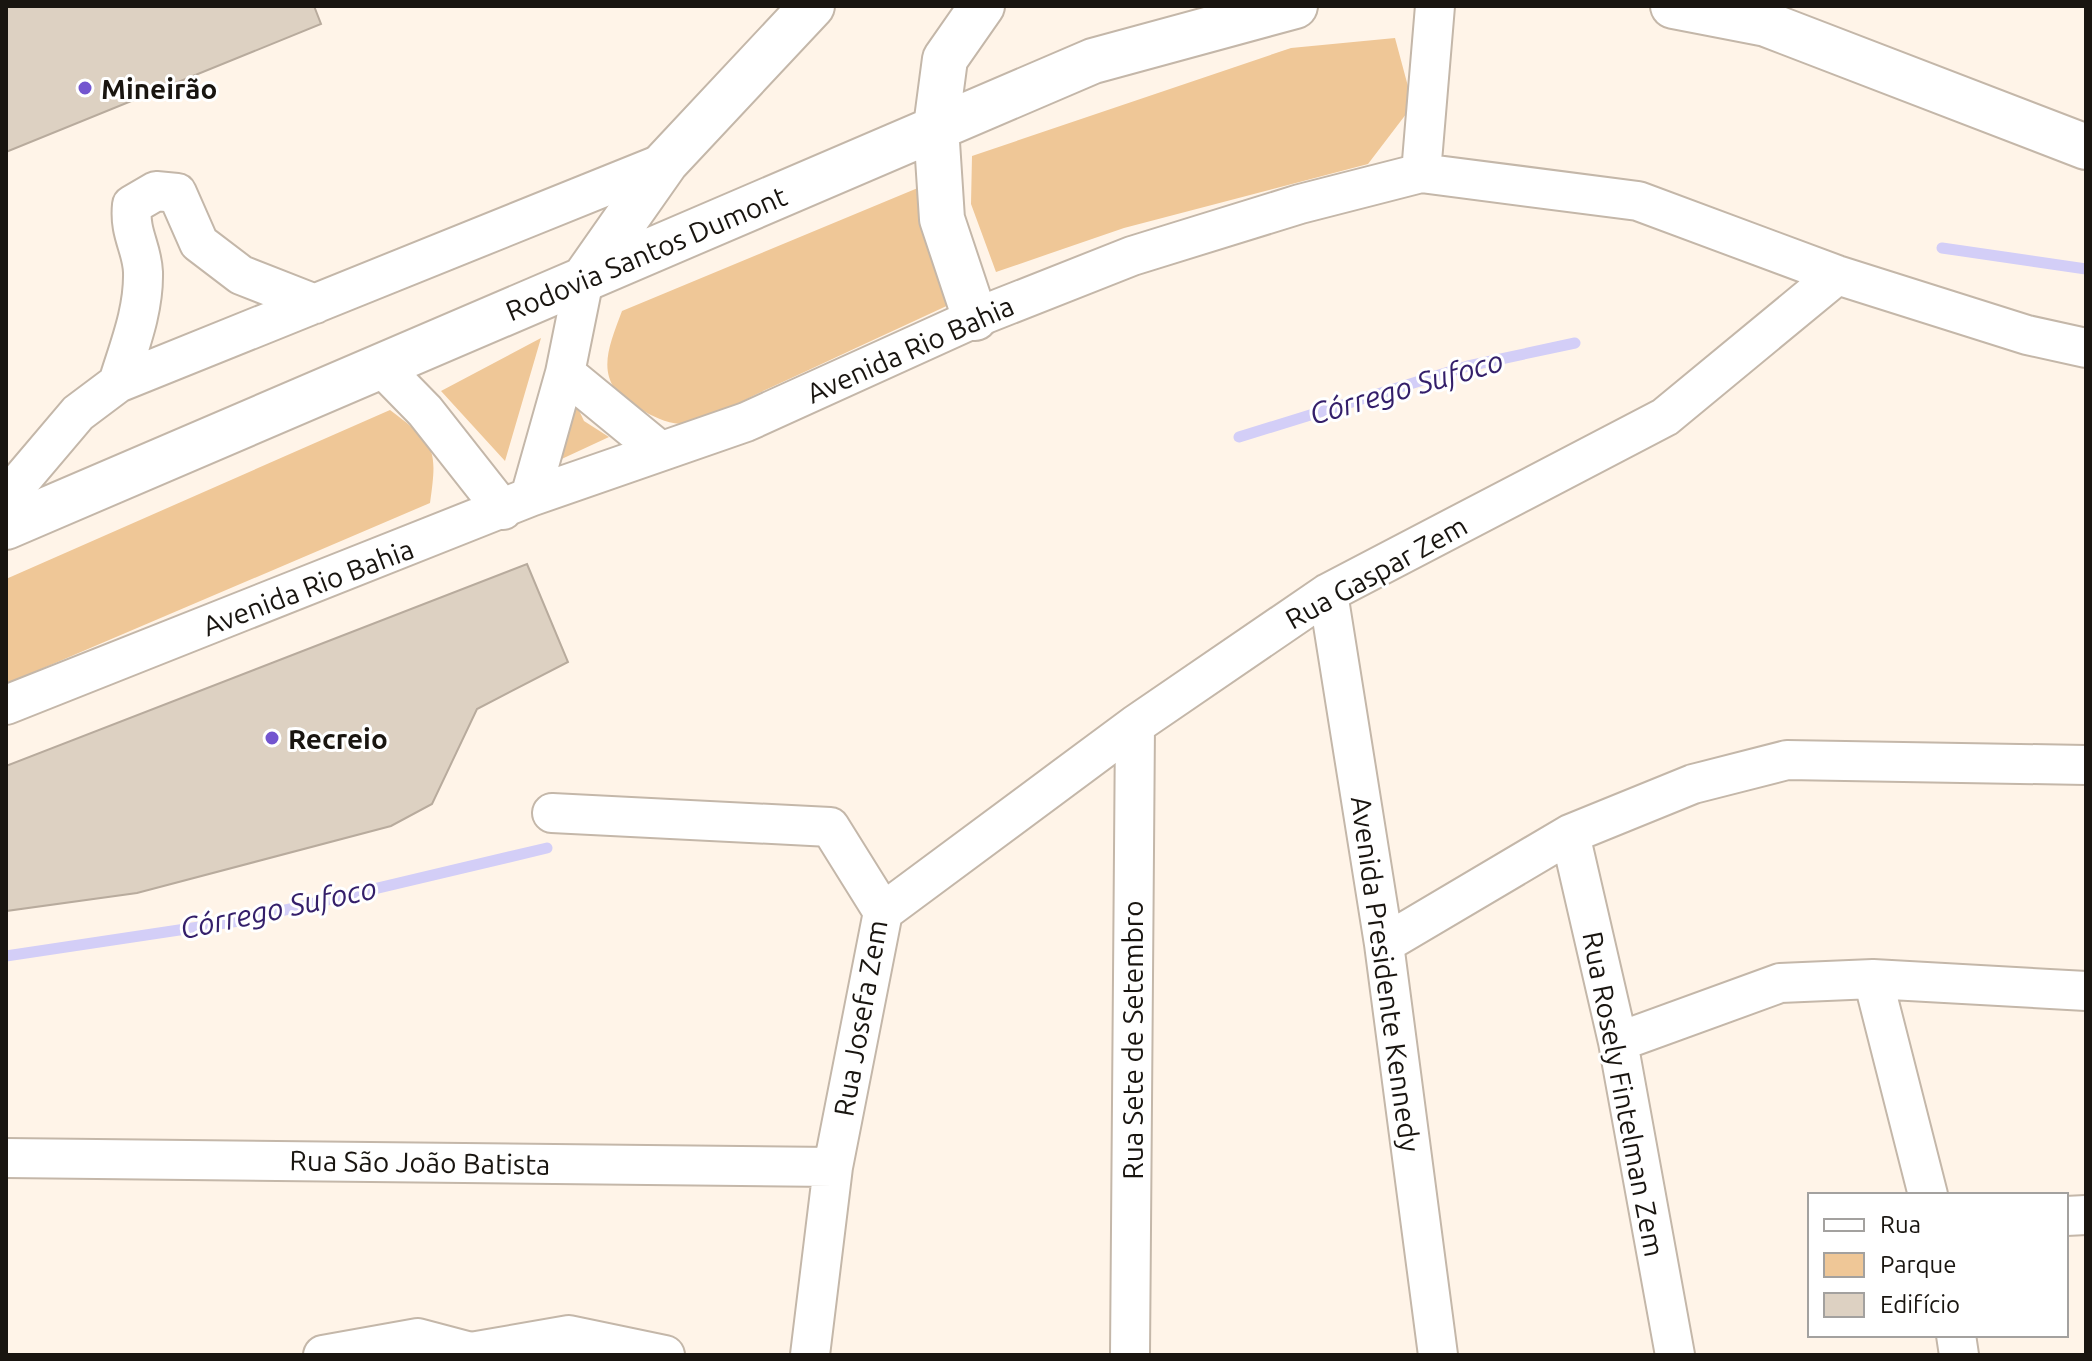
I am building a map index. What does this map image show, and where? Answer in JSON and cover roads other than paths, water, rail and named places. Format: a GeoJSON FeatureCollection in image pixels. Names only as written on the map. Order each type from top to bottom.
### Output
{"type":"FeatureCollection","features":[{"type":"Feature","properties":{"kind":"highway"},"geometry":{"type":"LineString","coordinates":[[584,279],[666,162],[812,6]]}},
{"type":"Feature","properties":{"kind":"highway"},"geometry":{"type":"LineString","coordinates":[[975,318],[942,219],[936,127],[945,59],[982,6]]}},
{"type":"Feature","properties":{"kind":"highway","name":"Rodovia Santos Dumont"},"geometry":{"type":"LineString","coordinates":[[6,527],[1093,61],[1295,6]]}},
{"type":"Feature","properties":{"kind":"highway"},"geometry":{"type":"LineString","coordinates":[[1673,6],[1766,24],[2086,147]]}},
{"type":"Feature","properties":{"kind":"street"},"geometry":{"type":"LineString","coordinates":[[1421,173],[1435,6]]}},
{"type":"Feature","properties":{"kind":"street"},"geometry":{"type":"LineString","coordinates":[[6,498],[78,413],[118,383],[666,162]]}},
{"type":"Feature","properties":{"kind":"street","name":"Avenida Rio Bahia"},"geometry":{"type":"LineString","coordinates":[[6,705],[517,503],[746,422],[975,318],[1132,256],[1300,204],[1421,173],[1638,201],[1837,275],[2027,335],[2086,348]]}},
{"type":"Feature","properties":{"kind":"street"},"geometry":{"type":"LineString","coordinates":[[118,383],[141,299],[143,270],[130,227],[132,205],[156,191],[177,193],[199,243],[241,275],[315,304]]}},
{"type":"Feature","properties":{"kind":"street","name":"Rua Gaspar Zem"},"geometry":{"type":"LineString","coordinates":[[883,912],[1135,725],[1328,593],[1665,417],[1837,275]]}},
{"type":"Feature","properties":{"kind":"street"},"geometry":{"type":"LineString","coordinates":[[380,365],[517,503],[565,373],[584,279]]}},
{"type":"Feature","properties":{"kind":"street"},"geometry":{"type":"LineString","coordinates":[[565,373],[660,451]]}},
{"type":"Feature","properties":{"kind":"street","name":"Avenida Presidente Kennedy"},"geometry":{"type":"LineString","coordinates":[[1328,593],[1384,944],[1438,1355]]}},
{"type":"Feature","properties":{"kind":"street","name":"Rua Sete de Setembro"},"geometry":{"type":"LineString","coordinates":[[1130,1355],[1135,725]]}},
{"type":"Feature","properties":{"kind":"street"},"geometry":{"type":"LineString","coordinates":[[1384,944],[1570,834],[1693,784],[1787,760],[2086,765]]}},
{"type":"Feature","properties":{"kind":"street","name":"Rua Josefa Zem"},"geometry":{"type":"LineString","coordinates":[[552,813],[830,827],[883,912],[833,1167],[810,1355]]}},
{"type":"Feature","properties":{"kind":"street","name":"Rua Rosely Fintelman Zem"},"geometry":{"type":"LineString","coordinates":[[1570,834],[1618,1042],[1675,1355]]}},
{"type":"Feature","properties":{"kind":"street"},"geometry":{"type":"LineString","coordinates":[[1873,979],[1927,1193]]}},
{"type":"Feature","properties":{"kind":"street"},"geometry":{"type":"LineString","coordinates":[[1618,1042],[1780,983],[1873,979],[2086,991]]}},
{"type":"Feature","properties":{"kind":"street","name":"Rua São João Batista"},"geometry":{"type":"LineString","coordinates":[[6,1158],[833,1167]]}},
{"type":"Feature","properties":{"kind":"street"},"geometry":{"type":"LineString","coordinates":[[323,1355],[418,1338],[472,1353],[569,1335],[665,1355]]}},
{"type":"Feature","properties":{"kind":"waterway","name":"Córrego Sufoco"},"geometry":{"type":"LineString","coordinates":[[1942,248],[2086,269]]}},
{"type":"Feature","properties":{"kind":"waterway","name":"Córrego Sufoco"},"geometry":{"type":"LineString","coordinates":[[1239,437],[1468,366],[1575,343]]}},
{"type":"Feature","properties":{"kind":"waterway","name":"Córrego Sufoco"},"geometry":{"type":"LineString","coordinates":[[6,956],[239,921],[547,848]]}},
{"type":"Feature","properties":{"kind":"place","name":"Mineirão"},"geometry":{"type":"Point","coordinates":[85,88]}},
{"type":"Feature","properties":{"kind":"place","name":"Recreio"},"geometry":{"type":"Point","coordinates":[272,738]}}]}
